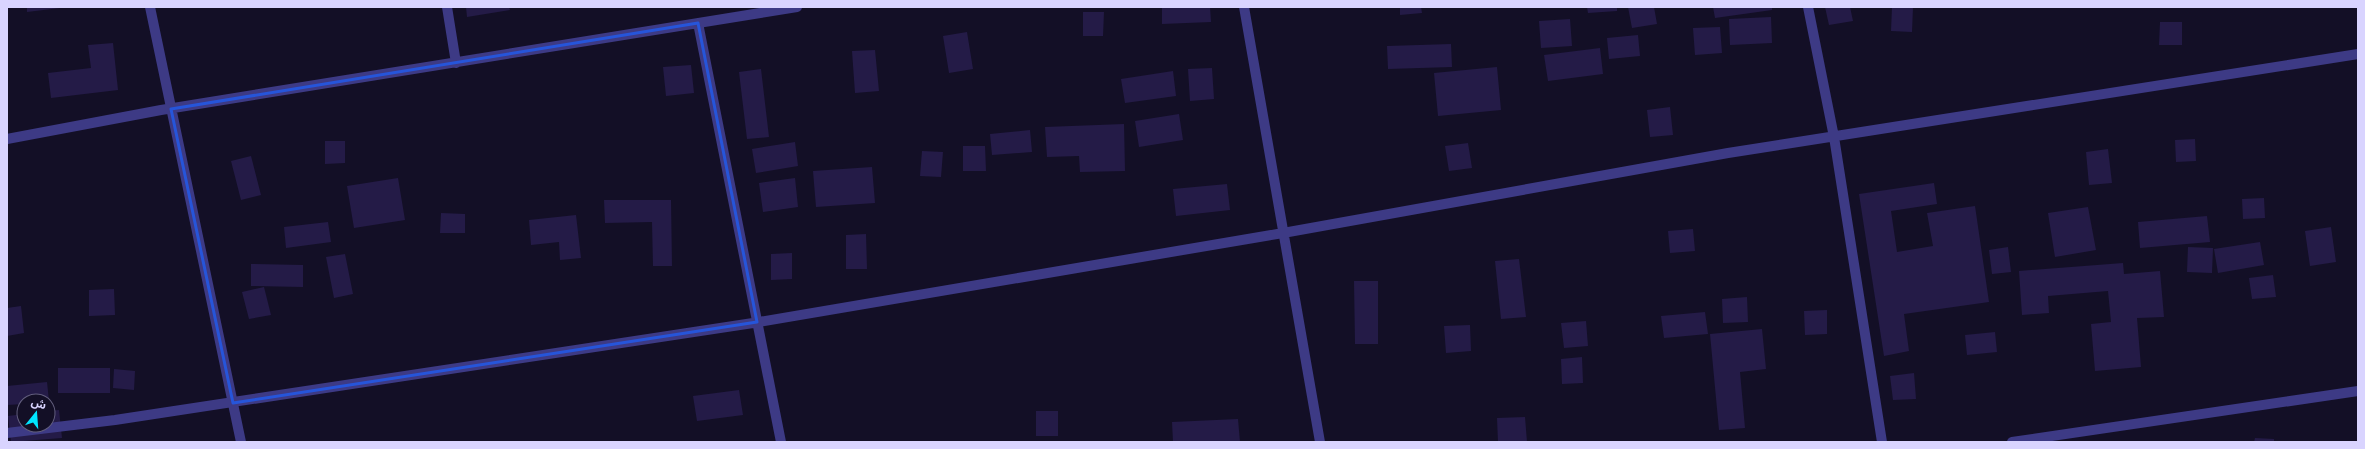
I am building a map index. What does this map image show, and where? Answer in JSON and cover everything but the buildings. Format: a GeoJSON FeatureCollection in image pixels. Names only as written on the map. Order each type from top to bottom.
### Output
{"type":"FeatureCollection","features":[{"type":"Feature","properties":{"kind":"street"},"geometry":{"type":"LineString","coordinates":[[150,7],[241,442]]}},
{"type":"Feature","properties":{"kind":"street"},"geometry":{"type":"LineString","coordinates":[[447,7],[456,62]]}},
{"type":"Feature","properties":{"kind":"street"},"geometry":{"type":"LineString","coordinates":[[7,139],[171,109],[798,7]]}},
{"type":"Feature","properties":{"kind":"street"},"geometry":{"type":"LineString","coordinates":[[1244,7],[1320,442]]}},
{"type":"Feature","properties":{"kind":"street"},"geometry":{"type":"LineString","coordinates":[[1808,7],[1834,137],[1882,442]]}},
{"type":"Feature","properties":{"kind":"street"},"geometry":{"type":"LineString","coordinates":[[698,23],[781,442]]}},
{"type":"Feature","properties":{"kind":"street"},"geometry":{"type":"LineString","coordinates":[[7,433],[115,420],[232,403],[757,322],[1283,233],[1728,153],[2358,54]]}},
{"type":"Feature","properties":{"kind":"street"},"geometry":{"type":"LineString","coordinates":[[2012,442],[2358,391]]}},
{"type":"Feature","properties":{"kind":"highlighted area"},"geometry":{"type":"Polygon","coordinates":[[[698,23],[757,322],[233,403],[171,109],[698,23]]]}}]}
